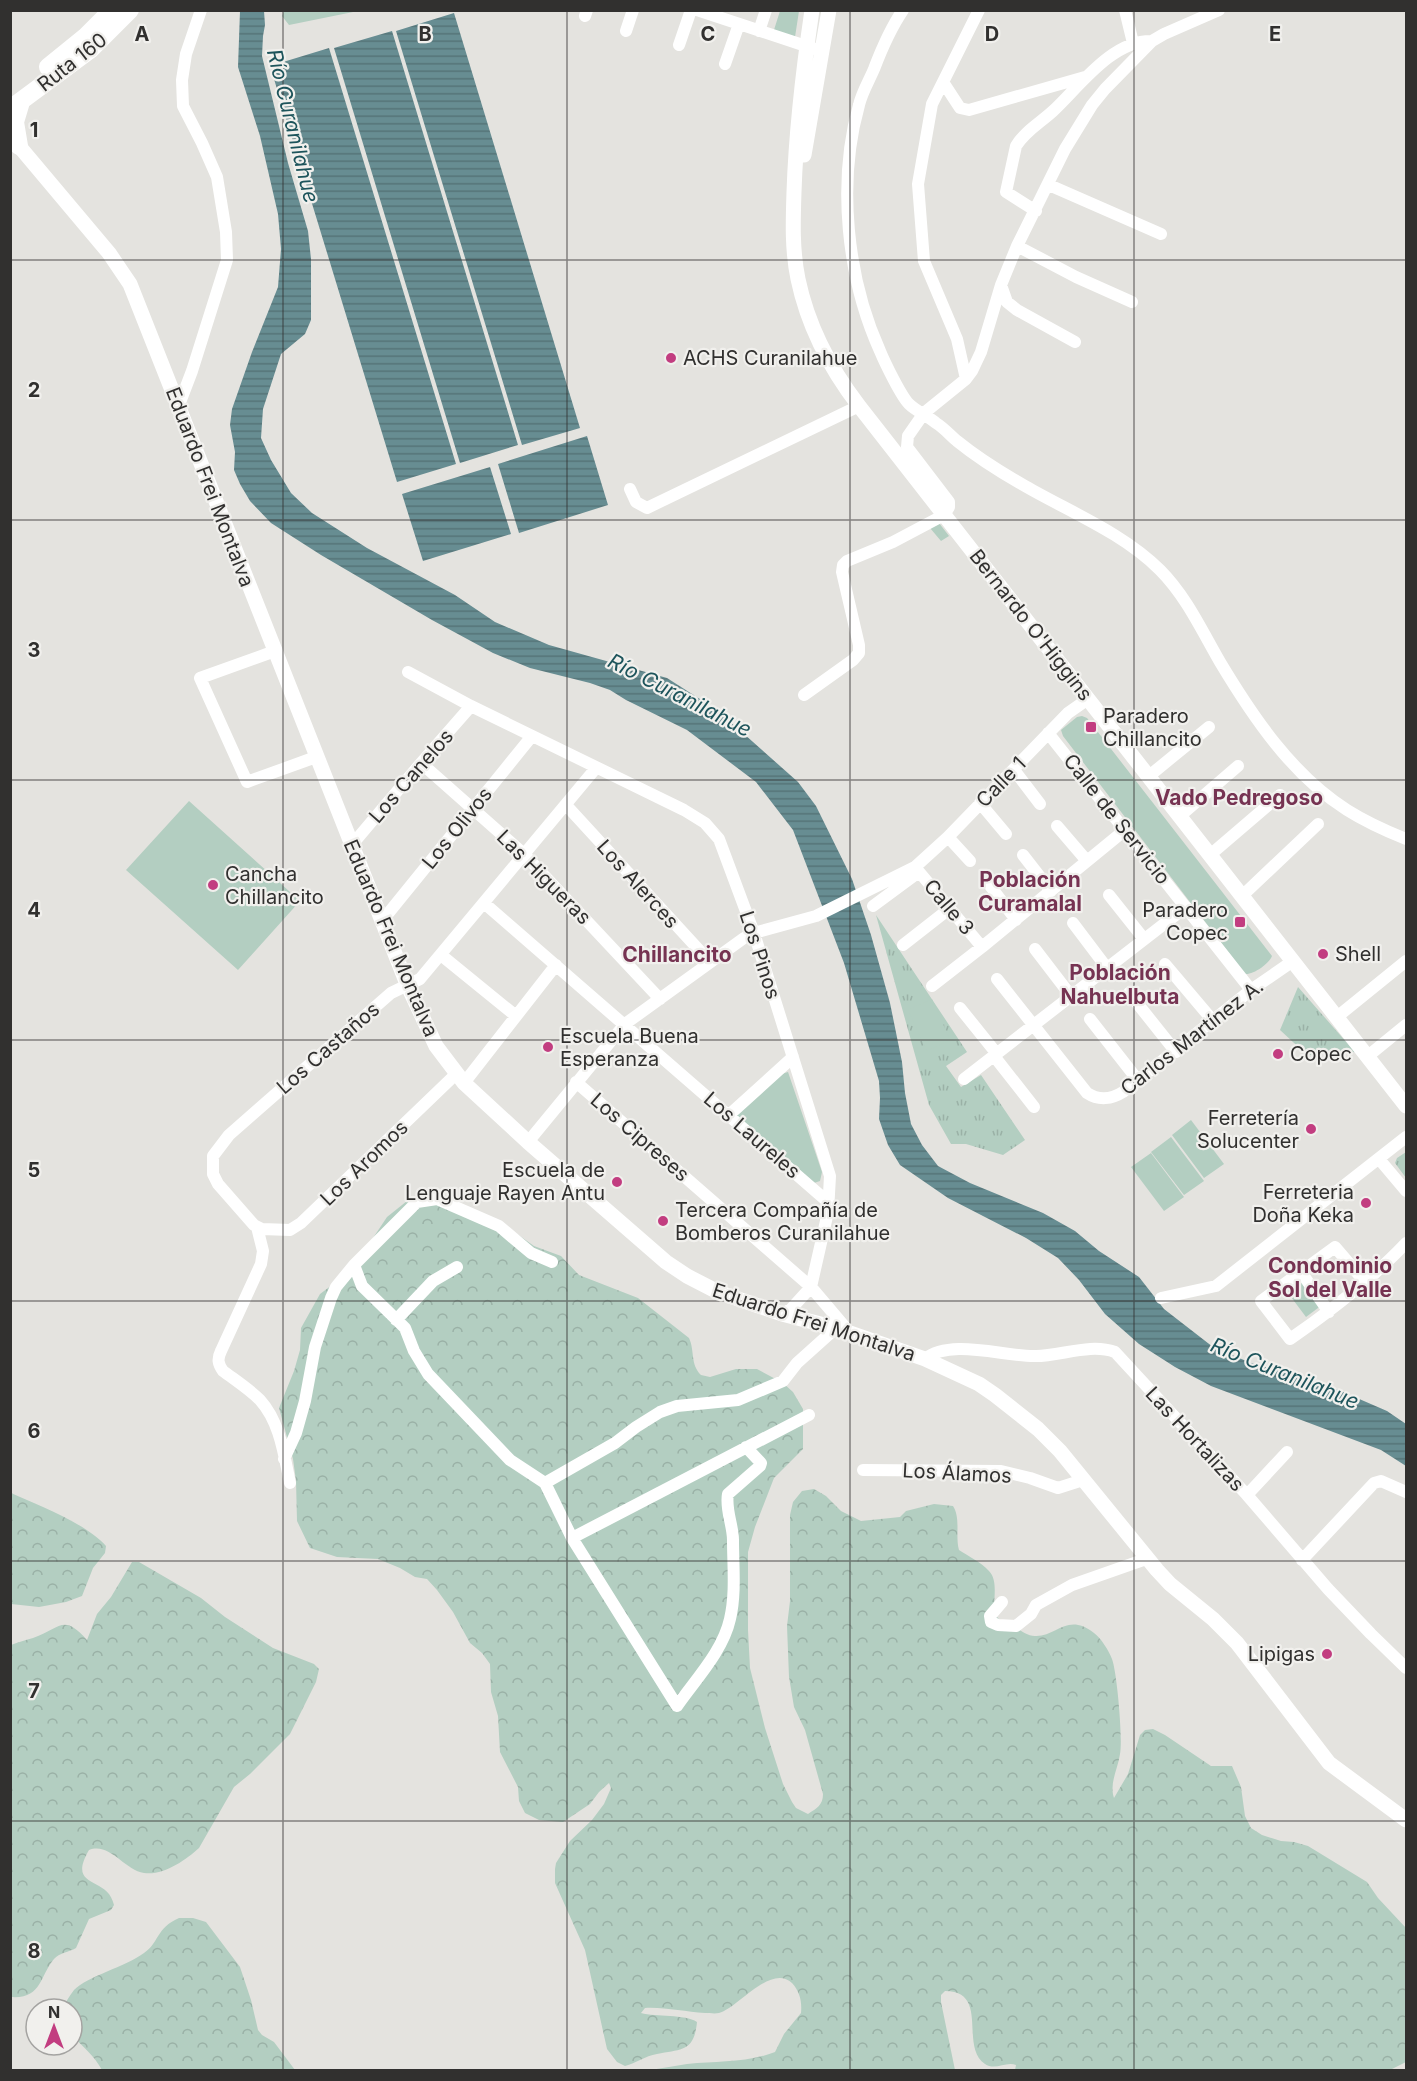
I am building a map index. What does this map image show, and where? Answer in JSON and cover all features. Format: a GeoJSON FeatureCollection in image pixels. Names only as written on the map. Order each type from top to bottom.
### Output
{"type":"FeatureCollection","features":[{"type":"Feature","properties":{"kind":"highway","name":"Ruta 160"},"geometry":{"type":"LineString","coordinates":[[14,102],[112,10]]}},
{"type":"Feature","properties":{"kind":"highway","name":"Ruta 160"},"geometry":{"type":"LineString","coordinates":[[14,102],[92,49],[130,10]]}},
{"type":"Feature","properties":{"kind":"highway"},"geometry":{"type":"LineString","coordinates":[[14,102],[15,143]]}},
{"type":"Feature","properties":{"kind":"main road","name":"Bernardo O'Higgins"},"geometry":{"type":"LineString","coordinates":[[812,10],[797,123],[793,225],[795,263],[806,307],[827,360],[858,406],[1337,1017],[1404,1097]]}},
{"type":"Feature","properties":{"kind":"main road","name":"Bernardo O'Higgins"},"geometry":{"type":"LineString","coordinates":[[794,198],[801,172],[829,10]]}},
{"type":"Feature","properties":{"kind":"main road","name":"Eduardo Frei Montalva"},"geometry":{"type":"LineString","coordinates":[[15,143],[109,254],[130,284],[407,984],[427,1029],[460,1079],[528,1142],[676,1269],[718,1292],[926,1359],[978,1384],[1019,1412],[1060,1451],[1146,1559],[1170,1584],[1213,1618],[1237,1642],[1329,1762],[1407,1820]]}},
{"type":"Feature","properties":{"kind":"street"},"geometry":{"type":"LineString","coordinates":[[179,405],[227,260],[226,232],[217,177],[183,106],[182,80],[186,54],[201,10]]}},
{"type":"Feature","properties":{"kind":"street"},"geometry":{"type":"LineString","coordinates":[[626,31],[633,10]]}},
{"type":"Feature","properties":{"kind":"street"},"geometry":{"type":"LineString","coordinates":[[679,45],[691,10]]}},
{"type":"Feature","properties":{"kind":"street"},"geometry":{"type":"LineString","coordinates":[[759,31],[766,10]]}},
{"type":"Feature","properties":{"kind":"street"},"geometry":{"type":"LineString","coordinates":[[903,10],[889,31],[859,103],[850,146],[847,214],[852,259],[872,332],[886,364],[909,404],[924,413],[980,459],[1132,547],[1159,569],[1190,609],[1250,710],[1292,762],[1317,787],[1349,812],[1407,839]]}},
{"type":"Feature","properties":{"kind":"street"},"geometry":{"type":"LineString","coordinates":[[966,379],[957,339],[924,261],[918,184],[932,104],[979,10]]}},
{"type":"Feature","properties":{"kind":"street"},"geometry":{"type":"LineString","coordinates":[[1125,10],[1133,43]]}},
{"type":"Feature","properties":{"kind":"street"},"geometry":{"type":"LineString","coordinates":[[804,694],[853,660],[858,653],[859,645],[842,572],[843,565],[847,561],[893,542],[944,515],[949,507],[949,502],[907,445],[908,436],[924,413],[966,379],[981,352],[1001,285],[1017,246],[1065,149],[1092,105],[1152,41],[1164,33],[1219,10]]}},
{"type":"Feature","properties":{"kind":"street"},"geometry":{"type":"LineString","coordinates":[[704,11],[822,51]]}},
{"type":"Feature","properties":{"kind":"street"},"geometry":{"type":"LineString","coordinates":[[725,64],[739,24]]}},
{"type":"Feature","properties":{"kind":"street"},"geometry":{"type":"LineString","coordinates":[[1036,211],[1006,192],[1016,146],[1023,136],[1052,112],[1085,76],[1103,62],[1133,43],[1152,41]]}},
{"type":"Feature","properties":{"kind":"street"},"geometry":{"type":"LineString","coordinates":[[943,82],[960,108],[969,110],[1085,76]]}},
{"type":"Feature","properties":{"kind":"street"},"geometry":{"type":"LineString","coordinates":[[1049,185],[1161,234]]}},
{"type":"Feature","properties":{"kind":"street"},"geometry":{"type":"LineString","coordinates":[[1017,246],[1076,277],[1132,302]]}},
{"type":"Feature","properties":{"kind":"street"},"geometry":{"type":"LineString","coordinates":[[1001,285],[1007,302],[1017,310],[1075,342]]}},
{"type":"Feature","properties":{"kind":"street"},"geometry":{"type":"LineString","coordinates":[[630,489],[636,502],[647,508],[858,406]]}},
{"type":"Feature","properties":{"kind":"street"},"geometry":{"type":"LineString","coordinates":[[274,651],[200,678],[247,782],[316,757]]}},
{"type":"Feature","properties":{"kind":"street","name":"Los Pinos"},"geometry":{"type":"LineString","coordinates":[[408,672],[471,706],[684,810],[705,823],[719,839],[754,933],[830,1176],[828,1212],[811,1287]]}},
{"type":"Feature","properties":{"kind":"street","name":"Calle 1"},"geometry":{"type":"LineString","coordinates":[[917,870],[1068,713],[1088,699]]}},
{"type":"Feature","properties":{"kind":"street","name":"Los Canelos"},"geometry":{"type":"LineString","coordinates":[[351,846],[471,706]]}},
{"type":"Feature","properties":{"kind":"street"},"geometry":{"type":"LineString","coordinates":[[1149,776],[1209,728]]}},
{"type":"Feature","properties":{"kind":"street","name":"Calle de Servicio"},"geometry":{"type":"LineString","coordinates":[[1048,733],[1251,990]]}},
{"type":"Feature","properties":{"kind":"street","name":"Los Olivos"},"geometry":{"type":"LineString","coordinates":[[382,921],[532,736]]}},
{"type":"Feature","properties":{"kind":"street","name":"Las Higueras"},"geometry":{"type":"LineString","coordinates":[[421,763],[525,855],[660,999]]}},
{"type":"Feature","properties":{"kind":"street"},"geometry":{"type":"LineString","coordinates":[[1180,816],[1238,766]]}},
{"type":"Feature","properties":{"kind":"street","name":"Los Castaños"},"geometry":{"type":"LineString","coordinates":[[260,1228],[218,1184],[213,1174],[213,1156],[219,1146],[382,1001],[399,988],[420,979],[596,768]]}},
{"type":"Feature","properties":{"kind":"street"},"geometry":{"type":"LineString","coordinates":[[1014,770],[1040,804]]}},
{"type":"Feature","properties":{"kind":"street"},"geometry":{"type":"LineString","coordinates":[[1210,855],[1280,795]]}},
{"type":"Feature","properties":{"kind":"street"},"geometry":{"type":"LineString","coordinates":[[980,803],[1006,834]]}},
{"type":"Feature","properties":{"kind":"street","name":"Los Alerces"},"geometry":{"type":"LineString","coordinates":[[566,805],[710,962]]}},
{"type":"Feature","properties":{"kind":"street"},"geometry":{"type":"LineString","coordinates":[[1242,896],[1318,824]]}},
{"type":"Feature","properties":{"kind":"street"},"geometry":{"type":"LineString","coordinates":[[1058,826],[1087,861]]}},
{"type":"Feature","properties":{"kind":"street"},"geometry":{"type":"LineString","coordinates":[[932,986],[1125,830]]}},
{"type":"Feature","properties":{"kind":"street"},"geometry":{"type":"LineString","coordinates":[[948,837],[970,861]]}},
{"type":"Feature","properties":{"kind":"street"},"geometry":{"type":"LineString","coordinates":[[1023,855],[1051,891]]}},
{"type":"Feature","properties":{"kind":"street"},"geometry":{"type":"LineString","coordinates":[[528,1142],[625,1024],[744,938],[754,933],[816,916],[917,870]]}},
{"type":"Feature","properties":{"kind":"street"},"geometry":{"type":"LineString","coordinates":[[873,906],[917,870]]}},
{"type":"Feature","properties":{"kind":"street","name":"Calle 3"},"geometry":{"type":"LineString","coordinates":[[917,870],[982,947]]}},
{"type":"Feature","properties":{"kind":"street"},"geometry":{"type":"LineString","coordinates":[[988,883],[1016,920]]}},
{"type":"Feature","properties":{"kind":"street"},"geometry":{"type":"LineString","coordinates":[[1109,895],[1144,939]]}},
{"type":"Feature","properties":{"kind":"street","name":"Los Laureles"},"geometry":{"type":"LineString","coordinates":[[484,903],[828,1202]]}},
{"type":"Feature","properties":{"kind":"street"},"geometry":{"type":"LineString","coordinates":[[964,1080],[1186,907]]}},
{"type":"Feature","properties":{"kind":"street"},"geometry":{"type":"LineString","coordinates":[[903,945],[949,909]]}},
{"type":"Feature","properties":{"kind":"street"},"geometry":{"type":"LineString","coordinates":[[1073,923],[1107,968]]}},
{"type":"Feature","properties":{"kind":"street"},"geometry":{"type":"LineString","coordinates":[[1035,949],[1071,996]]}},
{"type":"Feature","properties":{"kind":"street"},"geometry":{"type":"LineString","coordinates":[[441,955],[516,1016]]}},
{"type":"Feature","properties":{"kind":"street","name":"Carlos Martínez A."},"geometry":{"type":"LineString","coordinates":[[1033,1026],[1088,1093],[1101,1098],[1115,1097],[1176,1052],[1251,990],[1293,961]]}},
{"type":"Feature","properties":{"kind":"street"},"geometry":{"type":"LineString","coordinates":[[1337,1017],[1407,961]]}},
{"type":"Feature","properties":{"kind":"street"},"geometry":{"type":"LineString","coordinates":[[1166,964],[1214,1022]]}},
{"type":"Feature","properties":{"kind":"street","name":"Los Aromos"},"geometry":{"type":"LineString","coordinates":[[260,1228],[290,1230],[300,1223],[460,1079],[516,1016],[556,965]]}},
{"type":"Feature","properties":{"kind":"street"},"geometry":{"type":"LineString","coordinates":[[997,979],[1033,1026]]}},
{"type":"Feature","properties":{"kind":"street"},"geometry":{"type":"LineString","coordinates":[[1129,993],[1176,1052]]}},
{"type":"Feature","properties":{"kind":"street"},"geometry":{"type":"LineString","coordinates":[[960,1008],[1034,1107]]}},
{"type":"Feature","properties":{"kind":"street"},"geometry":{"type":"LineString","coordinates":[[1090,1020],[1137,1080]]}},
{"type":"Feature","properties":{"kind":"street"},"geometry":{"type":"LineString","coordinates":[[1368,1056],[1407,1025]]}},
{"type":"Feature","properties":{"kind":"street"},"geometry":{"type":"LineString","coordinates":[[729,1115],[792,1057]]}},
{"type":"Feature","properties":{"kind":"street","name":"Los Cipreses"},"geometry":{"type":"LineString","coordinates":[[576,1082],[811,1287]]}},
{"type":"Feature","properties":{"kind":"street"},"geometry":{"type":"LineString","coordinates":[[1161,1298],[1216,1287],[1407,1137]]}},
{"type":"Feature","properties":{"kind":"street"},"geometry":{"type":"LineString","coordinates":[[1379,1159],[1407,1191]]}},
{"type":"Feature","properties":{"kind":"street"},"geometry":{"type":"LineString","coordinates":[[284,1459],[296,1433],[305,1401],[315,1347],[336,1287],[354,1265],[417,1202],[437,1199],[498,1226],[531,1253],[552,1262]]}},
{"type":"Feature","properties":{"kind":"street"},"geometry":{"type":"LineString","coordinates":[[260,1228],[263,1251],[261,1264],[221,1351],[218,1365],[261,1402],[279,1434],[290,1483]]}},
{"type":"Feature","properties":{"kind":"street"},"geometry":{"type":"LineString","coordinates":[[1366,1283],[1335,1247],[1261,1301],[1290,1340],[1366,1283],[1407,1243]]}},
{"type":"Feature","properties":{"kind":"street"},"geometry":{"type":"LineString","coordinates":[[354,1265],[362,1286],[405,1329],[414,1351],[428,1374],[510,1460],[545,1483],[572,1538],[676,1706],[718,1648],[730,1621],[733,1602],[733,1529],[727,1500],[728,1494],[761,1463],[746,1448]]}},
{"type":"Feature","properties":{"kind":"street"},"geometry":{"type":"LineString","coordinates":[[396,1320],[433,1281],[457,1267]]}},
{"type":"Feature","properties":{"kind":"street"},"geometry":{"type":"LineString","coordinates":[[1301,1272],[1329,1312]]}},
{"type":"Feature","properties":{"kind":"street"},"geometry":{"type":"LineString","coordinates":[[545,1483],[615,1443],[660,1412],[677,1406],[738,1400],[783,1381],[796,1363],[843,1331],[811,1287],[791,1309],[782,1314]]}},
{"type":"Feature","properties":{"kind":"street","name":"Las Hortalizas"},"geometry":{"type":"LineString","coordinates":[[926,1359],[931,1354],[967,1348],[1023,1356],[1098,1349],[1115,1352],[1247,1495],[1302,1560],[1371,1634],[1407,1668]]}},
{"type":"Feature","properties":{"kind":"street"},"geometry":{"type":"LineString","coordinates":[[572,1538],[809,1415]]}},
{"type":"Feature","properties":{"kind":"street"},"geometry":{"type":"LineString","coordinates":[[1247,1495],[1287,1452]]}},
{"type":"Feature","properties":{"kind":"street","name":"Los Álamos"},"geometry":{"type":"LineString","coordinates":[[864,1470],[1001,1471],[1058,1488],[1083,1480]]}},
{"type":"Feature","properties":{"kind":"street"},"geometry":{"type":"LineString","coordinates":[[1302,1560],[1374,1483],[1381,1481],[1407,1492]]}},
{"type":"Feature","properties":{"kind":"street"},"geometry":{"type":"LineString","coordinates":[[1002,1602],[990,1616],[991,1622],[998,1625],[1017,1626],[1031,1614],[1036,1605],[1072,1585],[1146,1559]]}},
{"type":"Feature","properties":{"kind":"green space"},"geometry":{"type":"Polygon","coordinates":[[[284,10],[358,11],[289,25],[282,16],[284,10]]]}},
{"type":"Feature","properties":{"kind":"green space"},"geometry":{"type":"Polygon","coordinates":[[[780,11],[799,11],[795,37],[773,33],[780,11]]]}},
{"type":"Feature","properties":{"kind":"green space"},"geometry":{"type":"Polygon","coordinates":[[[939,523],[949,536],[941,541],[930,528],[939,523]]]}},
{"type":"Feature","properties":{"kind":"green space"},"geometry":{"type":"Polygon","coordinates":[[[1077,717],[1087,718],[1272,956],[1260,968],[1245,974],[1063,736],[1061,730],[1077,717]]]}},
{"type":"Feature","properties":{"kind":"green space","name":"Cancha Chillancito"},"geometry":{"type":"Polygon","coordinates":[[[189,801],[300,901],[238,970],[126,870],[189,801]]]}},
{"type":"Feature","properties":{"kind":"green space"},"geometry":{"type":"Polygon","coordinates":[[[876,915],[967,1052],[946,1066],[961,1087],[981,1075],[1025,1140],[1003,1155],[966,1144],[951,1144],[929,1105],[876,915]]]}},
{"type":"Feature","properties":{"kind":"green space"},"geometry":{"type":"Polygon","coordinates":[[[1298,987],[1355,1052],[1307,1055],[1280,1030],[1298,987]]]}},
{"type":"Feature","properties":{"kind":"green space"},"geometry":{"type":"Polygon","coordinates":[[[932,999],[950,1040],[927,1051],[908,1010],[932,999]]]}},
{"type":"Feature","properties":{"kind":"green space"},"geometry":{"type":"Polygon","coordinates":[[[788,1072],[822,1172],[820,1181],[814,1183],[736,1115],[778,1075],[788,1072]]]}},
{"type":"Feature","properties":{"kind":"green space"},"geometry":{"type":"Polygon","coordinates":[[[1191,1120],[1224,1164],[1204,1178],[1172,1135],[1191,1120]]]}},
{"type":"Feature","properties":{"kind":"green space"},"geometry":{"type":"Polygon","coordinates":[[[1171,1137],[1204,1181],[1184,1195],[1151,1152],[1171,1137]]]}},
{"type":"Feature","properties":{"kind":"green space"},"geometry":{"type":"Polygon","coordinates":[[[1406,1152],[1406,1178],[1395,1163],[1397,1158],[1406,1152]]]}},
{"type":"Feature","properties":{"kind":"green space"},"geometry":{"type":"Polygon","coordinates":[[[1151,1153],[1184,1197],[1164,1211],[1131,1167],[1151,1153]]]}},
{"type":"Feature","properties":{"kind":"green space"},"geometry":{"type":"Polygon","coordinates":[[[419,1195],[439,1197],[506,1226],[534,1246],[561,1256],[579,1275],[638,1298],[689,1338],[695,1366],[701,1375],[710,1377],[736,1369],[757,1369],[783,1383],[793,1392],[803,1409],[803,1449],[774,1478],[755,1527],[748,1552],[748,1630],[750,1668],[765,1728],[783,1784],[796,1808],[808,1814],[821,1804],[823,1794],[805,1730],[794,1707],[789,1677],[787,1626],[790,1601],[790,1515],[793,1502],[802,1491],[814,1489],[826,1496],[841,1511],[861,1521],[900,1517],[906,1511],[934,1504],[953,1506],[957,1516],[959,1550],[982,1565],[992,1576],[995,1589],[994,1609],[998,1618],[1032,1636],[1050,1633],[1069,1625],[1085,1627],[1097,1635],[1109,1652],[1116,1677],[1121,1735],[1120,1754],[1114,1776],[1114,1798],[1128,1774],[1140,1735],[1145,1730],[1153,1729],[1211,1766],[1232,1766],[1241,1787],[1245,1816],[1251,1828],[1262,1835],[1281,1841],[1308,1846],[1367,1882],[1378,1898],[1406,1928],[1406,2062],[1390,2070],[1015,2070],[1016,2065],[1012,2064],[989,2066],[978,2056],[974,2045],[971,2010],[967,2000],[959,1993],[945,1991],[941,1995],[941,2002],[955,2070],[650,2070],[687,2064],[743,2060],[775,2052],[784,2034],[801,2013],[799,1993],[792,1983],[784,1978],[765,1982],[719,2013],[645,2008],[641,2013],[692,2019],[697,2022],[693,2039],[690,2044],[680,2050],[653,2055],[625,2066],[617,2062],[607,2049],[585,1950],[555,1883],[556,1863],[570,1841],[592,1820],[604,1804],[611,1788],[609,1783],[590,1804],[563,1822],[539,1820],[525,1813],[519,1801],[518,1787],[500,1752],[498,1716],[491,1692],[490,1664],[470,1643],[453,1612],[437,1590],[427,1579],[415,1577],[378,1559],[337,1557],[310,1548],[297,1521],[293,1459],[279,1408],[300,1350],[301,1328],[320,1294],[336,1282],[365,1250],[387,1217],[407,1201],[419,1195]]]}},
{"type":"Feature","properties":{"kind":"green space"},"geometry":{"type":"Polygon","coordinates":[[[1301,1277],[1322,1305],[1306,1317],[1285,1289],[1301,1277]]]}},
{"type":"Feature","properties":{"kind":"green space"},"geometry":{"type":"Polygon","coordinates":[[[11,1493],[75,1523],[106,1546],[105,1553],[93,1568],[82,1596],[66,1602],[39,1607],[11,1604],[11,1493]]]}},
{"type":"Feature","properties":{"kind":"green space"},"geometry":{"type":"Polygon","coordinates":[[[132,1562],[139,1562],[201,1598],[225,1617],[273,1648],[314,1664],[319,1669],[316,1682],[290,1734],[234,1787],[199,1848],[188,1857],[166,1870],[144,1873],[104,1850],[89,1850],[82,1871],[85,1877],[104,1889],[114,1905],[111,1910],[89,1919],[76,1948],[54,1959],[34,1991],[21,1997],[11,1997],[11,1645],[62,1625],[72,1627],[87,1640],[97,1614],[111,1597],[132,1562]]]}},
{"type":"Feature","properties":{"kind":"green space"},"geometry":{"type":"Polygon","coordinates":[[[179,1918],[193,1918],[206,1922],[240,1967],[258,2030],[274,2042],[295,2070],[102,2070],[84,2047],[84,1997],[69,1997],[74,1990],[88,1980],[144,1953],[172,1922],[179,1918]]]}},
{"type":"Feature","properties":{"kind":"water","name":"Río Curanilahue"},"geometry":{"type":"Polygon","coordinates":[[[240,11],[264,11],[262,56],[288,163],[308,231],[311,259],[311,320],[305,334],[281,354],[263,409],[261,438],[291,493],[312,513],[367,548],[455,595],[495,622],[549,645],[667,678],[717,710],[798,782],[816,806],[852,879],[890,1003],[911,1124],[922,1145],[938,1166],[970,1183],[1043,1213],[1075,1231],[1099,1251],[1139,1277],[1164,1309],[1213,1347],[1251,1363],[1320,1382],[1387,1411],[1406,1424],[1406,1466],[1381,1450],[1211,1386],[1175,1367],[1139,1344],[1105,1314],[1079,1280],[1058,1258],[1026,1238],[948,1198],[900,1165],[888,1145],[879,1119],[879,1081],[844,963],[793,830],[756,782],[687,730],[610,690],[530,668],[493,653],[432,620],[271,523],[250,501],[234,470],[235,452],[230,425],[232,409],[278,287],[281,249],[278,214],[260,136],[238,67],[240,11]]]}},
{"type":"Feature","properties":{"kind":"water"},"geometry":{"type":"Polygon","coordinates":[[[454,13],[580,428],[522,445],[396,31],[454,13]]]}},
{"type":"Feature","properties":{"kind":"water"},"geometry":{"type":"Polygon","coordinates":[[[392,31],[518,445],[460,463],[334,48],[392,31]]]}},
{"type":"Feature","properties":{"kind":"water","name":"Río Curanilahue"},"geometry":{"type":"Polygon","coordinates":[[[329,48],[456,464],[397,482],[270,66],[329,48]]]}},
{"type":"Feature","properties":{"kind":"water"},"geometry":{"type":"Polygon","coordinates":[[[587,436],[608,505],[519,533],[498,464],[587,436]]]}},
{"type":"Feature","properties":{"kind":"water"},"geometry":{"type":"Polygon","coordinates":[[[490,467],[511,534],[423,561],[402,494],[490,467]]]}},
{"type":"Feature","properties":{"kind":"place","name":"ACHS Curanilahue"},"geometry":{"type":"Point","coordinates":[671,358]}},
{"type":"Feature","properties":{"kind":"place","name":"Paradero Chillancito"},"geometry":{"type":"Point","coordinates":[1091,727]}},
{"type":"Feature","properties":{"kind":"place","name":"Cancha Chillancito"},"geometry":{"type":"Point","coordinates":[213,885]}},
{"type":"Feature","properties":{"kind":"place","name":"Paradero Copec"},"geometry":{"type":"Point","coordinates":[1240,922]}},
{"type":"Feature","properties":{"kind":"place","name":"Shell"},"geometry":{"type":"Point","coordinates":[1323,954]}},
{"type":"Feature","properties":{"kind":"place","name":"Escuela Buena Esperanza"},"geometry":{"type":"Point","coordinates":[548,1047]}},
{"type":"Feature","properties":{"kind":"place","name":"Copec"},"geometry":{"type":"Point","coordinates":[1278,1054]}},
{"type":"Feature","properties":{"kind":"place","name":"Ferretería Solucenter"},"geometry":{"type":"Point","coordinates":[1311,1129]}},
{"type":"Feature","properties":{"kind":"place","name":"Escuela de Lenguaje Rayen Antu"},"geometry":{"type":"Point","coordinates":[617,1182]}},
{"type":"Feature","properties":{"kind":"place","name":"Ferreteria Doña Keka"},"geometry":{"type":"Point","coordinates":[1366,1203]}},
{"type":"Feature","properties":{"kind":"place","name":"Tercera Compañía de Bomberos Curanilahue"},"geometry":{"type":"Point","coordinates":[663,1221]}},
{"type":"Feature","properties":{"kind":"place","name":"Lipigas"},"geometry":{"type":"Point","coordinates":[1327,1654]}},
{"type":"Feature","properties":{"kind":"district","name":"Vado Pedregoso"},"geometry":{"type":"Point","coordinates":[1239,797]}},
{"type":"Feature","properties":{"kind":"district","name":"Población Curamalal"},"geometry":{"type":"Point","coordinates":[1030,891]}},
{"type":"Feature","properties":{"kind":"district","name":"Chillancito"},"geometry":{"type":"Point","coordinates":[677,954]}},
{"type":"Feature","properties":{"kind":"district","name":"Población Nahuelbuta"},"geometry":{"type":"Point","coordinates":[1120,984]}},
{"type":"Feature","properties":{"kind":"district","name":"Condominio Sol del Valle"},"geometry":{"type":"Point","coordinates":[1330,1277]}}]}
